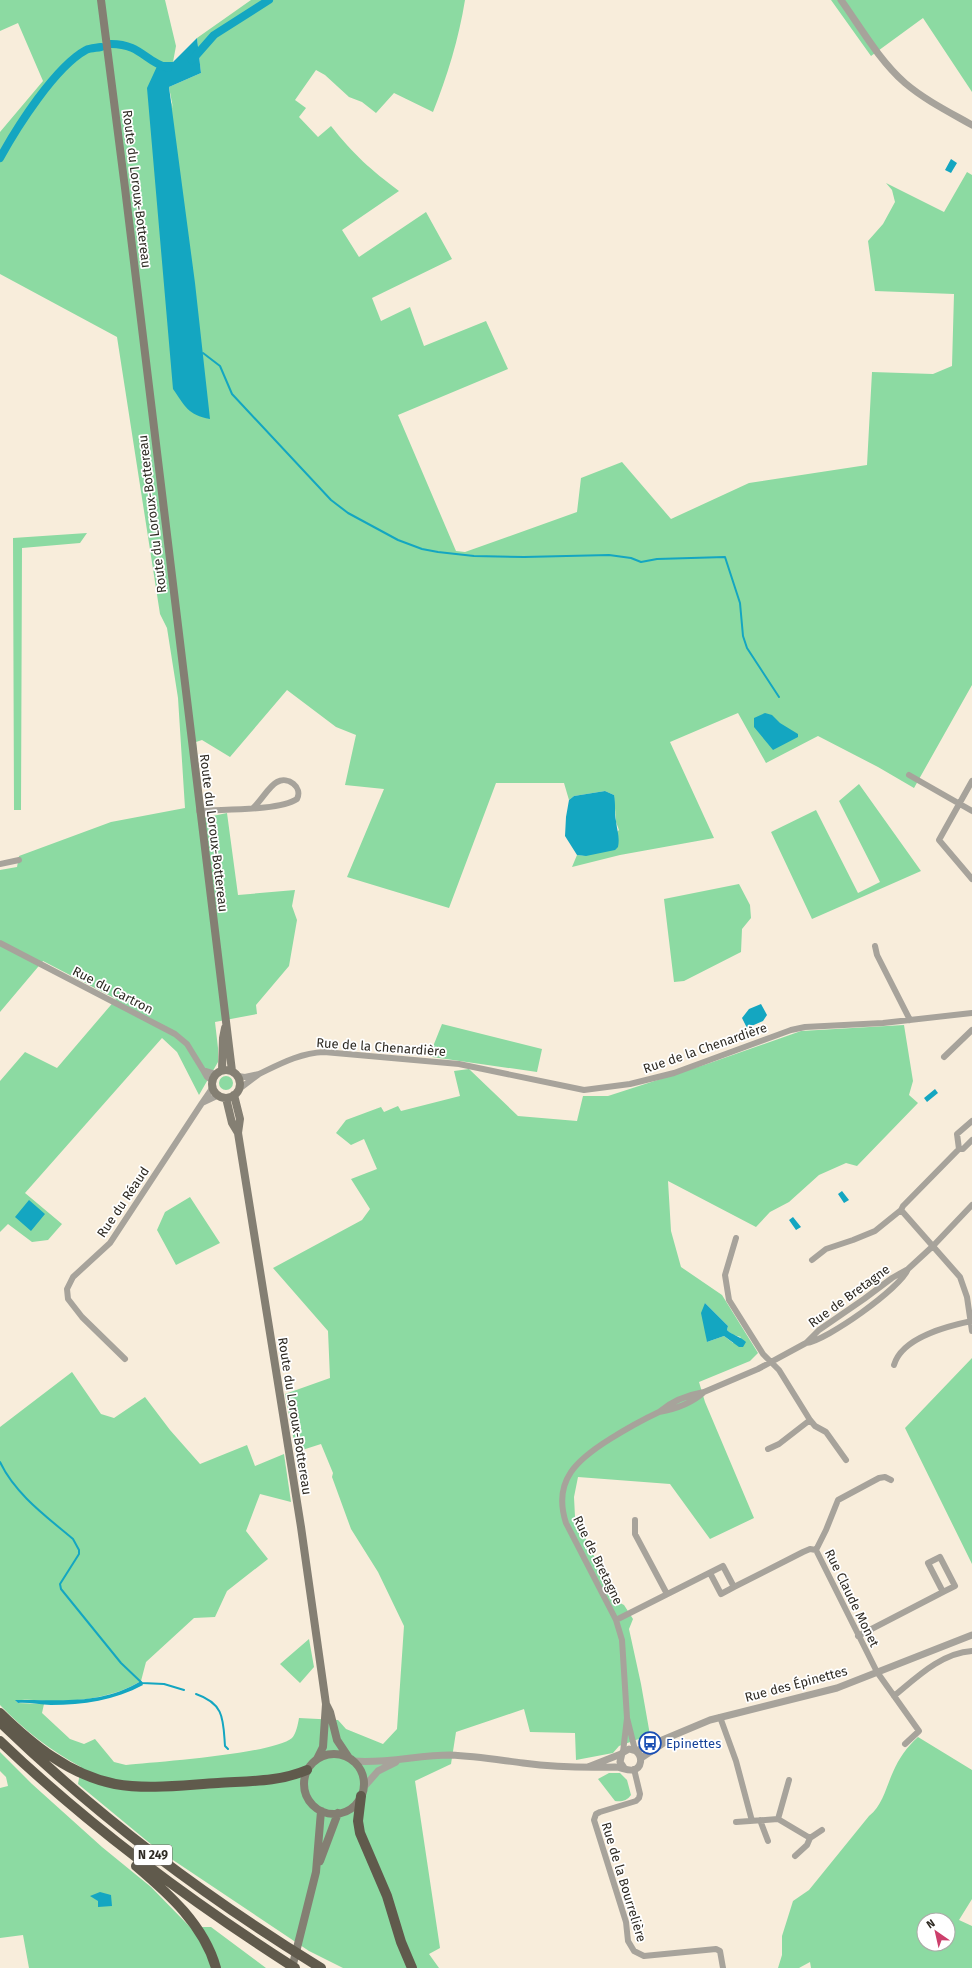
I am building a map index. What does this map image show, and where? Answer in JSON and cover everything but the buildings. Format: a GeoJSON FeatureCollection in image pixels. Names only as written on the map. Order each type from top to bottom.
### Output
{"type":"FeatureCollection","features":[{"type":"Feature","properties":{"kind":"highway"},"geometry":{"type":"LineString","coordinates":[[0,1713],[28,1738],[62,1763],[78,1772],[99,1780],[116,1784],[161,1786],[273,1779],[307,1770]]}},
{"type":"Feature","properties":{"kind":"highway","name":"N 249"},"geometry":{"type":"LineString","coordinates":[[0,1722],[84,1799],[143,1847],[227,1908],[321,1968]]}},
{"type":"Feature","properties":{"kind":"highway","name":"N 249"},"geometry":{"type":"LineString","coordinates":[[0,1741],[129,1854],[216,1917],[294,1968]]}},
{"type":"Feature","properties":{"kind":"highway"},"geometry":{"type":"LineString","coordinates":[[362,1792],[358,1821],[360,1833],[387,1896],[401,1942],[412,1968]]}},
{"type":"Feature","properties":{"kind":"highway"},"geometry":{"type":"LineString","coordinates":[[129,1854],[135,1865],[192,1921],[209,1948],[216,1968]]}},
{"type":"Feature","properties":{"kind":"main road","name":"Route du Loroux-Bottereau"},"geometry":{"type":"LineString","coordinates":[[101,0],[126,196],[225,1025],[235,1073],[240,1080],[240,1089]]}},
{"type":"Feature","properties":{"kind":"main road","name":"Route du Loroux-Bottereau"},"geometry":{"type":"LineString","coordinates":[[225,1025],[216,1078],[240,1119],[238,1133],[301,1527],[326,1704],[323,1747],[317,1759]]}},
{"type":"Feature","properties":{"kind":"main road"},"geometry":{"type":"LineString","coordinates":[[216,1078],[235,1073]]}},
{"type":"Feature","properties":{"kind":"main road"},"geometry":{"type":"LineString","coordinates":[[226,1096],[240,1089]]}},
{"type":"Feature","properties":{"kind":"main road","name":"Route du Loroux-Bottereau"},"geometry":{"type":"LineString","coordinates":[[326,1704],[330,1712],[337,1740],[351,1759]]}},
{"type":"Feature","properties":{"kind":"main road"},"geometry":{"type":"LineString","coordinates":[[332,1754],[342,1755],[351,1759],[361,1771],[362,1792],[351,1808],[338,1813],[321,1811],[312,1804],[305,1792],[305,1778],[307,1770],[317,1759],[332,1754]]}},
{"type":"Feature","properties":{"kind":"main road"},"geometry":{"type":"LineString","coordinates":[[316,1872],[321,1811]]}},
{"type":"Feature","properties":{"kind":"main road"},"geometry":{"type":"LineString","coordinates":[[294,1968],[316,1872],[338,1813]]}},
{"type":"Feature","properties":{"kind":"street"},"geometry":{"type":"LineString","coordinates":[[841,0],[880,56],[904,82],[930,101],[972,125]]}},
{"type":"Feature","properties":{"kind":"street"},"geometry":{"type":"LineString","coordinates":[[909,775],[972,811]]}},
{"type":"Feature","properties":{"kind":"street"},"geometry":{"type":"LineString","coordinates":[[199,811],[253,808],[291,803],[299,795],[298,789],[293,783],[285,780],[277,782],[253,808]]}},
{"type":"Feature","properties":{"kind":"street"},"geometry":{"type":"LineString","coordinates":[[972,782],[939,840],[972,879]]}},
{"type":"Feature","properties":{"kind":"street"},"geometry":{"type":"LineString","coordinates":[[0,864],[19,860]]}},
{"type":"Feature","properties":{"kind":"street","name":"Rue du Cartron"},"geometry":{"type":"LineString","coordinates":[[0,943],[175,1034],[187,1044],[203,1070],[216,1078]]}},
{"type":"Feature","properties":{"kind":"street"},"geometry":{"type":"LineString","coordinates":[[875,946],[877,955],[910,1020]]}},
{"type":"Feature","properties":{"kind":"street","name":"Rue de la Chenardière"},"geometry":{"type":"LineString","coordinates":[[240,1089],[259,1074],[292,1058],[312,1052],[459,1064],[584,1090],[623,1086],[674,1073],[790,1030],[805,1027],[910,1020],[972,1013]]}},
{"type":"Feature","properties":{"kind":"street"},"geometry":{"type":"LineString","coordinates":[[944,1057],[972,1030]]}},
{"type":"Feature","properties":{"kind":"street","name":"Rue de la Chenardière"},"geometry":{"type":"LineString","coordinates":[[235,1073],[245,1077],[259,1074]]}},
{"type":"Feature","properties":{"kind":"street","name":"Rue du Réaud"},"geometry":{"type":"LineString","coordinates":[[125,1359],[82,1317],[68,1299],[67,1289],[73,1277],[110,1243],[202,1103],[216,1078]]}},
{"type":"Feature","properties":{"kind":"street"},"geometry":{"type":"LineString","coordinates":[[202,1103],[226,1096]]}},
{"type":"Feature","properties":{"kind":"street"},"geometry":{"type":"LineString","coordinates":[[959,1148],[957,1134],[972,1121]]}},
{"type":"Feature","properties":{"kind":"street"},"geometry":{"type":"LineString","coordinates":[[812,1260],[826,1249],[875,1231],[901,1210],[903,1206],[959,1148],[963,1149],[972,1140]]}},
{"type":"Feature","properties":{"kind":"street","name":"Rue de Bretagne"},"geometry":{"type":"LineString","coordinates":[[622,1753],[627,1718],[623,1648],[616,1620],[566,1522],[562,1505],[563,1490],[570,1473],[584,1457],[625,1430],[659,1412],[668,1404],[692,1394],[704,1392],[772,1362],[806,1343],[819,1330],[892,1278],[908,1269],[933,1246],[972,1205]]}},
{"type":"Feature","properties":{"kind":"street"},"geometry":{"type":"LineString","coordinates":[[901,1210],[963,1282],[972,1330]]}},
{"type":"Feature","properties":{"kind":"street"},"geometry":{"type":"LineString","coordinates":[[736,1238],[725,1275],[727,1294],[732,1307],[763,1354],[772,1362],[810,1420],[815,1426],[826,1432],[846,1460]]}},
{"type":"Feature","properties":{"kind":"street"},"geometry":{"type":"LineString","coordinates":[[894,1365],[896,1358],[901,1352],[915,1341],[931,1332],[971,1321]]}},
{"type":"Feature","properties":{"kind":"street"},"geometry":{"type":"LineString","coordinates":[[768,1449],[779,1444],[810,1420]]}},
{"type":"Feature","properties":{"kind":"street","name":"Rue Claude Monet"},"geometry":{"type":"LineString","coordinates":[[891,1480],[885,1477],[879,1478],[838,1500],[816,1550],[876,1672],[919,1731],[905,1744]]}},
{"type":"Feature","properties":{"kind":"street"},"geometry":{"type":"LineString","coordinates":[[635,1520],[635,1534],[666,1594]]}},
{"type":"Feature","properties":{"kind":"street"},"geometry":{"type":"LineString","coordinates":[[710,1573],[721,1594],[803,1552],[810,1549],[816,1550]]}},
{"type":"Feature","properties":{"kind":"street"},"geometry":{"type":"LineString","coordinates":[[858,1636],[955,1586],[940,1557],[928,1563],[943,1592]]}},
{"type":"Feature","properties":{"kind":"street"},"geometry":{"type":"LineString","coordinates":[[616,1620],[723,1566],[734,1587]]}},
{"type":"Feature","properties":{"kind":"street","name":"Rue des Épinettes"},"geometry":{"type":"LineString","coordinates":[[641,1758],[671,1738],[700,1723],[814,1695],[972,1635]]}},
{"type":"Feature","properties":{"kind":"street"},"geometry":{"type":"LineString","coordinates":[[894,1696],[934,1665],[957,1654],[972,1651]]}},
{"type":"Feature","properties":{"kind":"street"},"geometry":{"type":"LineString","coordinates":[[720,1717],[738,1766],[752,1821]]}},
{"type":"Feature","properties":{"kind":"street","name":"Rue de Bretagne"},"geometry":{"type":"LineString","coordinates":[[627,1718],[636,1750]]}},
{"type":"Feature","properties":{"kind":"street","name":"Rue des Épinettes"},"geometry":{"type":"LineString","coordinates":[[636,1750],[671,1738]]}},
{"type":"Feature","properties":{"kind":"street"},"geometry":{"type":"LineString","coordinates":[[351,1759],[399,1760],[450,1755],[554,1766],[634,1769],[640,1764],[641,1758],[636,1750],[629,1749],[588,1767]]}},
{"type":"Feature","properties":{"kind":"street"},"geometry":{"type":"LineString","coordinates":[[622,1753],[620,1762],[624,1768]]}},
{"type":"Feature","properties":{"kind":"street"},"geometry":{"type":"LineString","coordinates":[[362,1792],[378,1771],[399,1760]]}},
{"type":"Feature","properties":{"kind":"street","name":"Rue de la Bourrelière"},"geometry":{"type":"LineString","coordinates":[[634,1769],[640,1794],[639,1798],[636,1801],[600,1812],[596,1814],[594,1820],[626,1922],[628,1941],[634,1952],[644,1956],[716,1949],[720,1951],[722,1955],[723,1968]]}},
{"type":"Feature","properties":{"kind":"street"},"geometry":{"type":"LineString","coordinates":[[778,1819],[789,1780]]}},
{"type":"Feature","properties":{"kind":"street"},"geometry":{"type":"LineString","coordinates":[[736,1822],[778,1819],[810,1838]]}},
{"type":"Feature","properties":{"kind":"street"},"geometry":{"type":"LineString","coordinates":[[760,1820],[768,1842]]}},
{"type":"Feature","properties":{"kind":"street"},"geometry":{"type":"LineString","coordinates":[[795,1856],[807,1845],[810,1838],[822,1830]]}},
{"type":"Feature","properties":{"kind":"green space"},"geometry":{"type":"Polygon","coordinates":[[[0,0],[165,0],[176,46],[173,62],[159,63],[173,108],[169,87],[201,73],[197,38],[251,0],[465,0],[452,57],[433,112],[394,93],[376,113],[362,102],[349,97],[325,75],[316,70],[295,100],[306,108],[299,117],[318,137],[331,126],[363,161],[399,191],[342,230],[359,257],[426,212],[452,259],[372,298],[381,321],[410,307],[424,346],[486,321],[508,369],[398,415],[456,551],[465,552],[577,512],[581,478],[622,462],[671,519],[749,483],[867,465],[872,372],[933,374],[952,366],[954,294],[875,291],[868,241],[883,224],[895,202],[892,190],[886,183],[944,212],[967,172],[972,175],[972,685],[914,788],[878,767],[818,736],[766,763],[738,713],[670,742],[714,838],[620,855],[572,867],[577,855],[596,852],[619,830],[616,822],[614,795],[605,791],[574,796],[569,800],[564,783],[496,783],[449,908],[347,877],[384,789],[345,785],[356,735],[336,727],[287,690],[230,757],[202,740],[196,742],[203,818],[227,813],[238,895],[295,890],[292,906],[297,920],[289,966],[256,1005],[257,1014],[215,1022],[218,1062],[199,1095],[177,1052],[162,1038],[25,1193],[62,1224],[48,1240],[32,1242],[8,1224],[0,1232],[0,1081],[25,1052],[57,1068],[116,999],[43,961],[0,1012],[0,870],[17,867],[19,856],[111,822],[185,808],[178,698],[167,628],[160,614],[117,337],[0,274],[0,132],[43,81],[18,23],[0,31],[0,0]]]}},
{"type":"Feature","properties":{"kind":"green space"},"geometry":{"type":"Polygon","coordinates":[[[831,0],[972,0],[972,92],[923,18],[871,56],[831,0]]]}},
{"type":"Feature","properties":{"kind":"green space"},"geometry":{"type":"Polygon","coordinates":[[[87,533],[80,543],[22,548],[21,810],[14,810],[13,538],[87,533]]]}},
{"type":"Feature","properties":{"kind":"green space"},"geometry":{"type":"Polygon","coordinates":[[[859,784],[921,871],[812,919],[771,832],[816,810],[858,893],[880,882],[839,801],[859,784]]]}},
{"type":"Feature","properties":{"kind":"green space"},"geometry":{"type":"Polygon","coordinates":[[[739,884],[750,905],[751,918],[742,929],[741,952],[684,981],[674,982],[664,899],[739,884]]]}},
{"type":"Feature","properties":{"kind":"green space"},"geometry":{"type":"Polygon","coordinates":[[[442,1024],[542,1049],[537,1072],[432,1057],[434,1044],[442,1024]]]}},
{"type":"Feature","properties":{"kind":"green space"},"geometry":{"type":"Polygon","coordinates":[[[904,1025],[913,1081],[909,1095],[918,1103],[857,1166],[846,1163],[819,1175],[789,1202],[770,1212],[756,1227],[668,1181],[671,1231],[681,1267],[722,1295],[758,1353],[750,1361],[699,1382],[705,1402],[754,1518],[710,1539],[670,1484],[578,1477],[574,1497],[575,1517],[616,1601],[624,1605],[633,1619],[629,1629],[650,1735],[619,1746],[613,1753],[576,1760],[575,1733],[530,1732],[524,1709],[456,1732],[451,1764],[415,1781],[440,1948],[429,1954],[439,1968],[343,1968],[309,1951],[158,1850],[78,1784],[81,1767],[38,1739],[0,1705],[0,1427],[72,1372],[101,1414],[114,1418],[145,1397],[170,1430],[200,1464],[247,1445],[255,1466],[284,1454],[291,1502],[260,1494],[246,1531],[268,1559],[227,1591],[215,1617],[194,1618],[146,1662],[141,1681],[120,1691],[87,1699],[64,1701],[16,1701],[18,1703],[44,1704],[42,1713],[70,1739],[84,1744],[95,1739],[114,1762],[126,1765],[239,1753],[281,1744],[292,1738],[297,1729],[299,1718],[338,1720],[346,1729],[383,1744],[397,1729],[404,1626],[378,1572],[351,1529],[332,1477],[333,1473],[321,1444],[296,1452],[285,1394],[330,1378],[328,1331],[273,1268],[362,1220],[370,1209],[351,1179],[377,1169],[364,1139],[351,1145],[336,1133],[346,1120],[381,1107],[384,1112],[398,1106],[401,1111],[460,1096],[454,1071],[469,1069],[518,1116],[577,1121],[583,1096],[608,1096],[707,1064],[801,1031],[904,1025]],[[705,1303],[707,1342],[724,1336],[733,1343],[741,1337],[733,1335],[727,1330],[728,1326],[705,1303]]]}},
{"type":"Feature","properties":{"kind":"green space"},"geometry":{"type":"Polygon","coordinates":[[[226,1076],[231,1078],[233,1083],[231,1088],[226,1090],[221,1088],[219,1083],[221,1078],[226,1076]]]}},
{"type":"Feature","properties":{"kind":"green space"},"geometry":{"type":"Polygon","coordinates":[[[190,1197],[220,1243],[176,1265],[157,1230],[165,1212],[190,1197]]]}},
{"type":"Feature","properties":{"kind":"green space"},"geometry":{"type":"Polygon","coordinates":[[[972,1358],[972,1564],[905,1428],[972,1358]]]}},
{"type":"Feature","properties":{"kind":"green space"},"geometry":{"type":"Polygon","coordinates":[[[309,1639],[314,1667],[300,1683],[280,1664],[309,1639]]]}},
{"type":"Feature","properties":{"kind":"green space"},"geometry":{"type":"Polygon","coordinates":[[[918,1737],[972,1770],[972,1899],[959,1920],[972,1926],[972,1968],[811,1968],[810,1962],[799,1968],[778,1968],[782,1955],[782,1936],[793,1901],[809,1890],[878,1807],[898,1762],[918,1737]]]}},
{"type":"Feature","properties":{"kind":"green space"},"geometry":{"type":"Polygon","coordinates":[[[0,1752],[32,1784],[102,1847],[151,1887],[190,1927],[211,1927],[266,1968],[29,1968],[23,1935],[0,1938],[0,1788],[8,1786],[6,1777],[0,1771],[0,1752]]]}},
{"type":"Feature","properties":{"kind":"green space"},"geometry":{"type":"Polygon","coordinates":[[[609,1773],[620,1773],[627,1780],[631,1795],[628,1799],[615,1801],[598,1779],[609,1773]]]}},
{"type":"Feature","properties":{"kind":"water"},"geometry":{"type":"Polygon","coordinates":[[[197,38],[201,73],[169,87],[195,283],[210,419],[197,415],[188,409],[173,389],[147,88],[159,62],[173,62],[197,38]]]}},
{"type":"Feature","properties":{"kind":"water"},"geometry":{"type":"Polygon","coordinates":[[[951,159],[957,163],[951,173],[945,170],[951,159]]]}},
{"type":"Feature","properties":{"kind":"water"},"geometry":{"type":"Polygon","coordinates":[[[765,713],[772,715],[780,723],[798,734],[798,737],[773,750],[754,727],[754,718],[765,713]]]}},
{"type":"Feature","properties":{"kind":"water"},"geometry":{"type":"Polygon","coordinates":[[[605,791],[614,795],[615,818],[619,837],[618,847],[615,850],[586,856],[577,855],[565,836],[569,800],[574,796],[605,791]]]}},
{"type":"Feature","properties":{"kind":"water"},"geometry":{"type":"Polygon","coordinates":[[[761,1004],[767,1015],[763,1021],[747,1028],[742,1018],[749,1009],[761,1004]]]}},
{"type":"Feature","properties":{"kind":"water"},"geometry":{"type":"Polygon","coordinates":[[[935,1089],[938,1093],[927,1102],[924,1098],[935,1089]]]}},
{"type":"Feature","properties":{"kind":"water"},"geometry":{"type":"Polygon","coordinates":[[[842,1191],[849,1200],[844,1203],[838,1194],[842,1191]]]}},
{"type":"Feature","properties":{"kind":"water"},"geometry":{"type":"Polygon","coordinates":[[[29,1200],[45,1214],[31,1231],[15,1217],[29,1200]]]}},
{"type":"Feature","properties":{"kind":"water"},"geometry":{"type":"Polygon","coordinates":[[[793,1217],[801,1227],[796,1230],[789,1220],[793,1217]]]}},
{"type":"Feature","properties":{"kind":"water"},"geometry":{"type":"Polygon","coordinates":[[[705,1303],[728,1326],[727,1330],[746,1342],[743,1347],[739,1347],[724,1336],[707,1342],[701,1313],[705,1303]]]}},
{"type":"Feature","properties":{"kind":"water"},"geometry":{"type":"Polygon","coordinates":[[[141,1681],[143,1685],[132,1690],[110,1698],[87,1703],[47,1705],[18,1703],[15,1700],[80,1700],[95,1698],[125,1689],[141,1681]]]}},
{"type":"Feature","properties":{"kind":"water"},"geometry":{"type":"Polygon","coordinates":[[[100,1892],[111,1895],[112,1906],[98,1907],[98,1901],[90,1896],[100,1892]]]}},
{"type":"Feature","properties":{"kind":"waterway"},"geometry":{"type":"LineString","coordinates":[[192,60],[214,35],[269,0]]}},
{"type":"Feature","properties":{"kind":"waterway"},"geometry":{"type":"LineString","coordinates":[[111,44],[129,47],[154,62],[168,68]]}},
{"type":"Feature","properties":{"kind":"waterway"},"geometry":{"type":"LineString","coordinates":[[0,158],[16,130],[50,83],[74,58],[86,50],[101,47]]}},
{"type":"Feature","properties":{"kind":"waterway"},"geometry":{"type":"LineString","coordinates":[[203,353],[220,366],[232,394],[331,500],[348,513],[398,540],[422,549],[474,556],[524,557],[609,555],[631,558],[641,562],[657,559],[725,557],[740,603],[743,636],[747,648],[779,697]]}},
{"type":"Feature","properties":{"kind":"waterway"},"geometry":{"type":"LineString","coordinates":[[0,1462],[6,1474],[23,1495],[73,1539],[79,1550],[79,1554],[60,1584],[61,1589],[121,1663],[142,1683],[164,1684],[184,1690]]}},
{"type":"Feature","properties":{"kind":"waterway"},"geometry":{"type":"LineString","coordinates":[[196,1694],[212,1703],[221,1714],[224,1728],[225,1746],[228,1749]]}},
{"type":"Feature","properties":{"kind":"place","name":"Epinettes"},"geometry":{"type":"Point","coordinates":[650,1743]}}]}
